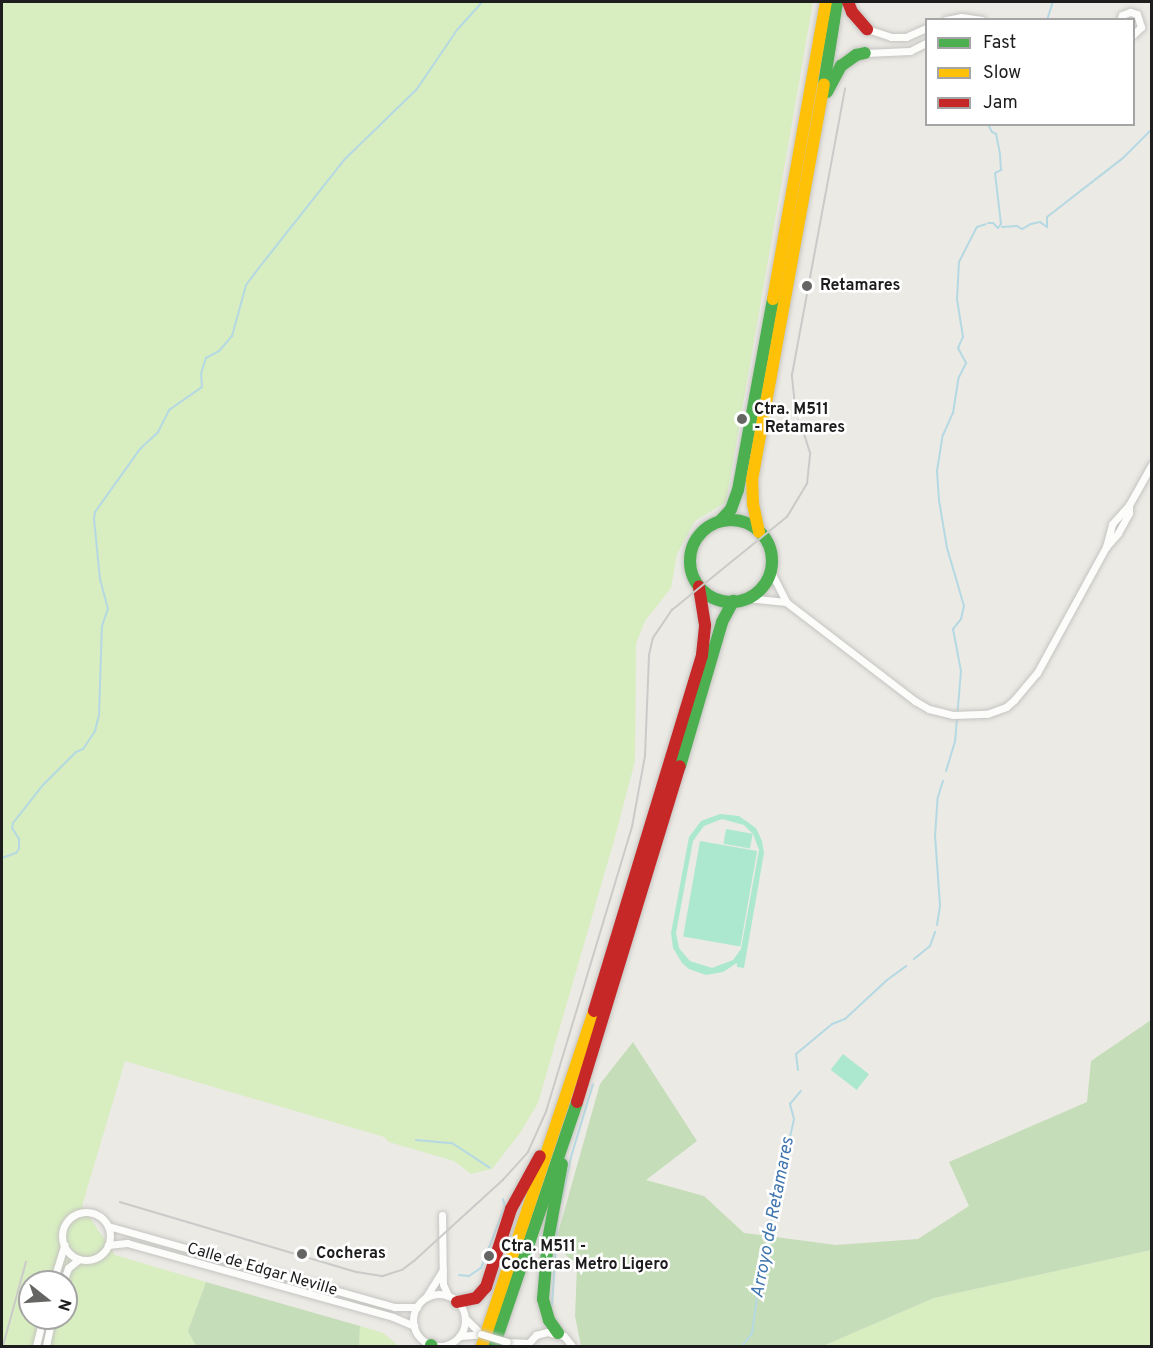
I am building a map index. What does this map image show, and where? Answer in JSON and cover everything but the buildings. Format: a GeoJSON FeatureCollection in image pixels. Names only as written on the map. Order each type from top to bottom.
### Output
{"type":"FeatureCollection","features":[{"type":"Feature","properties":{"kind":"highway"},"geometry":{"type":"LineString","coordinates":[[482,1340],[607,970],[702,655],[705,625],[699,586],[691,568],[692,548],[703,531],[720,521],[731,509],[738,490],[826,2]]}},
{"type":"Feature","properties":{"kind":"highway"},"geometry":{"type":"LineString","coordinates":[[699,586],[714,598],[733,602],[747,598],[762,587],[770,570],[770,549],[759,532],[753,504],[752,480],[820,110],[837,2]]}},
{"type":"Feature","properties":{"kind":"highway"},"geometry":{"type":"LineString","coordinates":[[848,2],[852,12],[867,29]]}},
{"type":"Feature","properties":{"kind":"highway"},"geometry":{"type":"LineString","coordinates":[[820,110],[825,103],[833,78],[841,66],[856,55],[865,53]]}},
{"type":"Feature","properties":{"kind":"highway"},"geometry":{"type":"LineString","coordinates":[[720,521],[741,521],[759,532]]}},
{"type":"Feature","properties":{"kind":"highway"},"geometry":{"type":"LineString","coordinates":[[494,1347],[586,1076],[667,812],[722,622],[733,602]]}},
{"type":"Feature","properties":{"kind":"highway"},"geometry":{"type":"LineString","coordinates":[[558,1333],[549,1320],[543,1303],[546,1255],[559,1179],[586,1076]]}},
{"type":"Feature","properties":{"kind":"highway"},"geometry":{"type":"LineString","coordinates":[[453,1299],[476,1298],[486,1287],[511,1209],[557,1120]]}},
{"type":"Feature","properties":{"kind":"street"},"geometry":{"type":"LineString","coordinates":[[1121,18],[1122,15],[1130,12],[1137,14],[1141,27],[1135,33]]}},
{"type":"Feature","properties":{"kind":"street"},"geometry":{"type":"LineString","coordinates":[[867,29],[891,37],[906,37],[925,29]]}},
{"type":"Feature","properties":{"kind":"street"},"geometry":{"type":"LineString","coordinates":[[865,53],[910,51],[925,44]]}},
{"type":"Feature","properties":{"kind":"street"},"geometry":{"type":"LineString","coordinates":[[770,570],[786,602],[915,701],[929,709],[953,715],[987,714],[1006,706],[1025,689],[1106,547],[1112,524],[1129,505],[1152,464]]}},
{"type":"Feature","properties":{"kind":"street"},"geometry":{"type":"LineString","coordinates":[[747,598],[786,602]]}},
{"type":"Feature","properties":{"kind":"street"},"geometry":{"type":"LineString","coordinates":[[57,1270],[64,1245],[64,1230],[67,1223],[78,1214],[92,1213],[99,1216],[108,1226],[108,1245],[99,1256],[93,1259],[79,1259],[67,1270]]}},
{"type":"Feature","properties":{"kind":"street"},"geometry":{"type":"LineString","coordinates":[[442,1215],[444,1284],[482,1340]]}},
{"type":"Feature","properties":{"kind":"street","name":"Calle de Edgar Neville"},"geometry":{"type":"LineString","coordinates":[[108,1226],[395,1307],[417,1307]]}},
{"type":"Feature","properties":{"kind":"street","name":"Calle de Edgar Neville"},"geometry":{"type":"LineString","coordinates":[[108,1245],[127,1243],[393,1317],[414,1326]]}},
{"type":"Feature","properties":{"kind":"street"},"geometry":{"type":"LineString","coordinates":[[64,1245],[79,1259]]}},
{"type":"Feature","properties":{"kind":"street"},"geometry":{"type":"LineString","coordinates":[[443,1270],[417,1307],[414,1326],[420,1338],[432,1346],[447,1345],[460,1336],[465,1318]]}},
{"type":"Feature","properties":{"kind":"street"},"geometry":{"type":"LineString","coordinates":[[426,1297],[432,1295],[453,1299]]}},
{"type":"Feature","properties":{"kind":"street"},"geometry":{"type":"LineString","coordinates":[[36,1347],[40,1330]]}},
{"type":"Feature","properties":{"kind":"street"},"geometry":{"type":"LineString","coordinates":[[46,1347],[50,1330]]}},
{"type":"Feature","properties":{"kind":"street"},"geometry":{"type":"LineString","coordinates":[[460,1336],[527,1345],[541,1333],[558,1333],[572,1347]]}},
{"type":"Feature","properties":{"kind":"green space"},"geometry":{"type":"Polygon","coordinates":[[[2,2],[813,2],[726,502],[695,521],[677,554],[671,588],[645,621],[636,644],[635,761],[538,1103],[520,1133],[492,1169],[471,1174],[454,1161],[389,1142],[384,1137],[125,1061],[82,1206],[115,1255],[206,1282],[188,1331],[196,1346],[2,1346],[2,2]]]}},
{"type":"Feature","properties":{"kind":"green space"},"geometry":{"type":"Polygon","coordinates":[[[720,814],[739,816],[756,828],[764,853],[744,968],[737,967],[737,963],[723,972],[706,975],[689,969],[682,963],[673,948],[671,933],[689,837],[701,821],[720,814]],[[722,819],[704,826],[693,841],[676,933],[679,948],[690,961],[712,968],[733,960],[741,949],[759,850],[753,834],[744,825],[722,819]]]}},
{"type":"Feature","properties":{"kind":"green space"},"geometry":{"type":"Polygon","coordinates":[[[726,829],[753,834],[750,848],[723,844],[726,829]]]}},
{"type":"Feature","properties":{"kind":"green space"},"geometry":{"type":"Polygon","coordinates":[[[700,841],[757,851],[740,947],[683,937],[700,841]]]}},
{"type":"Feature","properties":{"kind":"green space"},"geometry":{"type":"Polygon","coordinates":[[[1151,1020],[1151,1250],[934,1298],[823,1346],[581,1346],[575,1316],[577,1266],[555,1244],[600,1084],[633,1042],[697,1141],[646,1180],[704,1196],[744,1233],[836,1245],[918,1239],[969,1206],[949,1162],[1087,1102],[1091,1061],[1151,1020]]]}},
{"type":"Feature","properties":{"kind":"green space"},"geometry":{"type":"Polygon","coordinates":[[[843,1054],[869,1074],[857,1090],[831,1070],[843,1054]]]}},
{"type":"Feature","properties":{"kind":"green space"},"geometry":{"type":"Polygon","coordinates":[[[1151,1250],[1151,1346],[823,1346],[934,1298],[1151,1250]]]}},
{"type":"Feature","properties":{"kind":"green space"},"geometry":{"type":"Polygon","coordinates":[[[206,1282],[360,1326],[359,1346],[196,1346],[188,1331],[206,1282]]]}},
{"type":"Feature","properties":{"kind":"green space"},"geometry":{"type":"Polygon","coordinates":[[[360,1326],[383,1333],[399,1346],[359,1346],[360,1326]]]}},
{"type":"Feature","properties":{"kind":"waterway"},"geometry":{"type":"LineString","coordinates":[[2,858],[16,853],[19,849],[19,839],[12,828],[13,823],[42,786],[76,752],[83,749],[95,731],[99,715],[102,626],[108,609],[100,579],[95,512],[140,449],[158,432],[169,410],[202,387],[201,374],[206,358],[219,351],[232,336],[246,285],[258,269],[345,159],[417,89],[457,30],[482,2]]}},
{"type":"Feature","properties":{"kind":"waterway"},"geometry":{"type":"LineString","coordinates":[[1048,18],[1053,2]]}},
{"type":"Feature","properties":{"kind":"waterway","name":"Arroyo de Retamares"},"geometry":{"type":"LineString","coordinates":[[988,223],[993,223],[998,228],[1001,224],[995,173],[1001,170],[1000,154],[996,134],[989,126]]}},
{"type":"Feature","properties":{"kind":"waterway"},"geometry":{"type":"LineString","coordinates":[[1002,227],[1017,226],[1022,229],[1040,222],[1047,227],[1047,217],[1123,158],[1152,129]]}},
{"type":"Feature","properties":{"kind":"waterway","name":"Arroyo de Retamares"},"geometry":{"type":"LineString","coordinates":[[946,771],[955,742],[961,671],[953,629],[961,619],[964,606],[947,548],[937,471],[943,435],[953,413],[959,377],[966,363],[958,348],[963,337],[957,300],[959,262],[977,227],[986,224]]}},
{"type":"Feature","properties":{"kind":"waterway","name":"Arroyo de Retamares"},"geometry":{"type":"LineString","coordinates":[[937,925],[940,905],[935,836],[938,797],[943,781]]}},
{"type":"Feature","properties":{"kind":"waterway","name":"Arroyo de Retamares"},"geometry":{"type":"LineString","coordinates":[[914,959],[930,946],[935,932]]}},
{"type":"Feature","properties":{"kind":"waterway","name":"Arroyo de Retamares"},"geometry":{"type":"LineString","coordinates":[[798,1070],[796,1054],[832,1024],[845,1019],[887,980],[906,966]]}},
{"type":"Feature","properties":{"kind":"waterway"},"geometry":{"type":"LineString","coordinates":[[561,1203],[571,1157],[593,1084]]}},
{"type":"Feature","properties":{"kind":"waterway","name":"Arroyo de Retamares"},"geometry":{"type":"LineString","coordinates":[[742,1346],[752,1333],[761,1268],[794,1119],[790,1104],[801,1091]]}},
{"type":"Feature","properties":{"kind":"waterway"},"geometry":{"type":"LineString","coordinates":[[416,1140],[452,1143],[490,1168]]}},
{"type":"Feature","properties":{"kind":"waterway"},"geometry":{"type":"LineString","coordinates":[[459,1275],[469,1276],[481,1268],[505,1206],[503,1199]]}},
{"type":"Feature","properties":{"kind":"waterway"},"geometry":{"type":"LineString","coordinates":[[552,1305],[558,1215]]}},
{"type":"Feature","properties":{"kind":"tram line"},"geometry":{"type":"LineString","coordinates":[[120,1202],[357,1272],[383,1276],[402,1270],[414,1261],[503,1180],[528,1152],[546,1112],[632,827],[645,756],[649,655],[653,638],[672,610],[787,517],[807,484],[810,453],[795,406],[792,375],[845,89]]}},
{"type":"Feature","properties":{"kind":"tram line"},"geometry":{"type":"LineString","coordinates":[[3,1346],[26,1262]]}},
{"type":"Feature","properties":{"kind":"traffic: fast"},"geometry":{"type":"LineString","coordinates":[[824,84],[837,2]]}},
{"type":"Feature","properties":{"kind":"traffic: fast"},"geometry":{"type":"LineString","coordinates":[[827,92],[841,66],[856,55],[865,53]]}},
{"type":"Feature","properties":{"kind":"traffic: fast"},"geometry":{"type":"LineString","coordinates":[[720,521],[731,509],[738,490],[773,299]]}},
{"type":"Feature","properties":{"kind":"traffic: fast"},"geometry":{"type":"LineString","coordinates":[[731,520],[747,523],[760,532],[769,545],[772,561],[769,577],[760,590],[747,599],[731,602],[715,599],[702,590],[693,577],[690,561],[693,545],[702,532],[715,523],[731,520]]}},
{"type":"Feature","properties":{"kind":"traffic: fast"},"geometry":{"type":"LineString","coordinates":[[680,766],[722,622],[733,601]]}},
{"type":"Feature","properties":{"kind":"traffic: fast"},"geometry":{"type":"LineString","coordinates":[[494,1346],[577,1102]]}},
{"type":"Feature","properties":{"kind":"traffic: fast"},"geometry":{"type":"LineString","coordinates":[[558,1333],[549,1320],[543,1299],[548,1240],[562,1164]]}},
{"type":"Feature","properties":{"kind":"traffic: slow"},"geometry":{"type":"LineString","coordinates":[[773,299],[826,2]]}},
{"type":"Feature","properties":{"kind":"traffic: slow"},"geometry":{"type":"LineString","coordinates":[[759,532],[753,504],[752,480],[824,84]]}},
{"type":"Feature","properties":{"kind":"traffic: slow"},"geometry":{"type":"LineString","coordinates":[[482,1346],[594,1011]]}},
{"type":"Feature","properties":{"kind":"traffic: jam"},"geometry":{"type":"LineString","coordinates":[[848,2],[852,12],[867,29]]}},
{"type":"Feature","properties":{"kind":"traffic: jam"},"geometry":{"type":"LineString","coordinates":[[594,1011],[702,655],[705,625],[699,586]]}},
{"type":"Feature","properties":{"kind":"traffic: jam"},"geometry":{"type":"LineString","coordinates":[[577,1102],[680,766]]}},
{"type":"Feature","properties":{"kind":"traffic: jam"},"geometry":{"type":"LineString","coordinates":[[457,1302],[476,1298],[486,1287],[511,1209],[540,1156]]}},
{"type":"Feature","properties":{"kind":"place","name":"Retamares"},"geometry":{"type":"Point","coordinates":[807,286]}},
{"type":"Feature","properties":{"kind":"place","name":"Ctra. M511 - Retamares"},"geometry":{"type":"Point","coordinates":[742,419]}},
{"type":"Feature","properties":{"kind":"place","name":"Cocheras"},"geometry":{"type":"Point","coordinates":[302,1254]}},
{"type":"Feature","properties":{"kind":"place","name":"Ctra. M511 - Cocheras Metro Ligero"},"geometry":{"type":"Point","coordinates":[489,1256]}}]}
